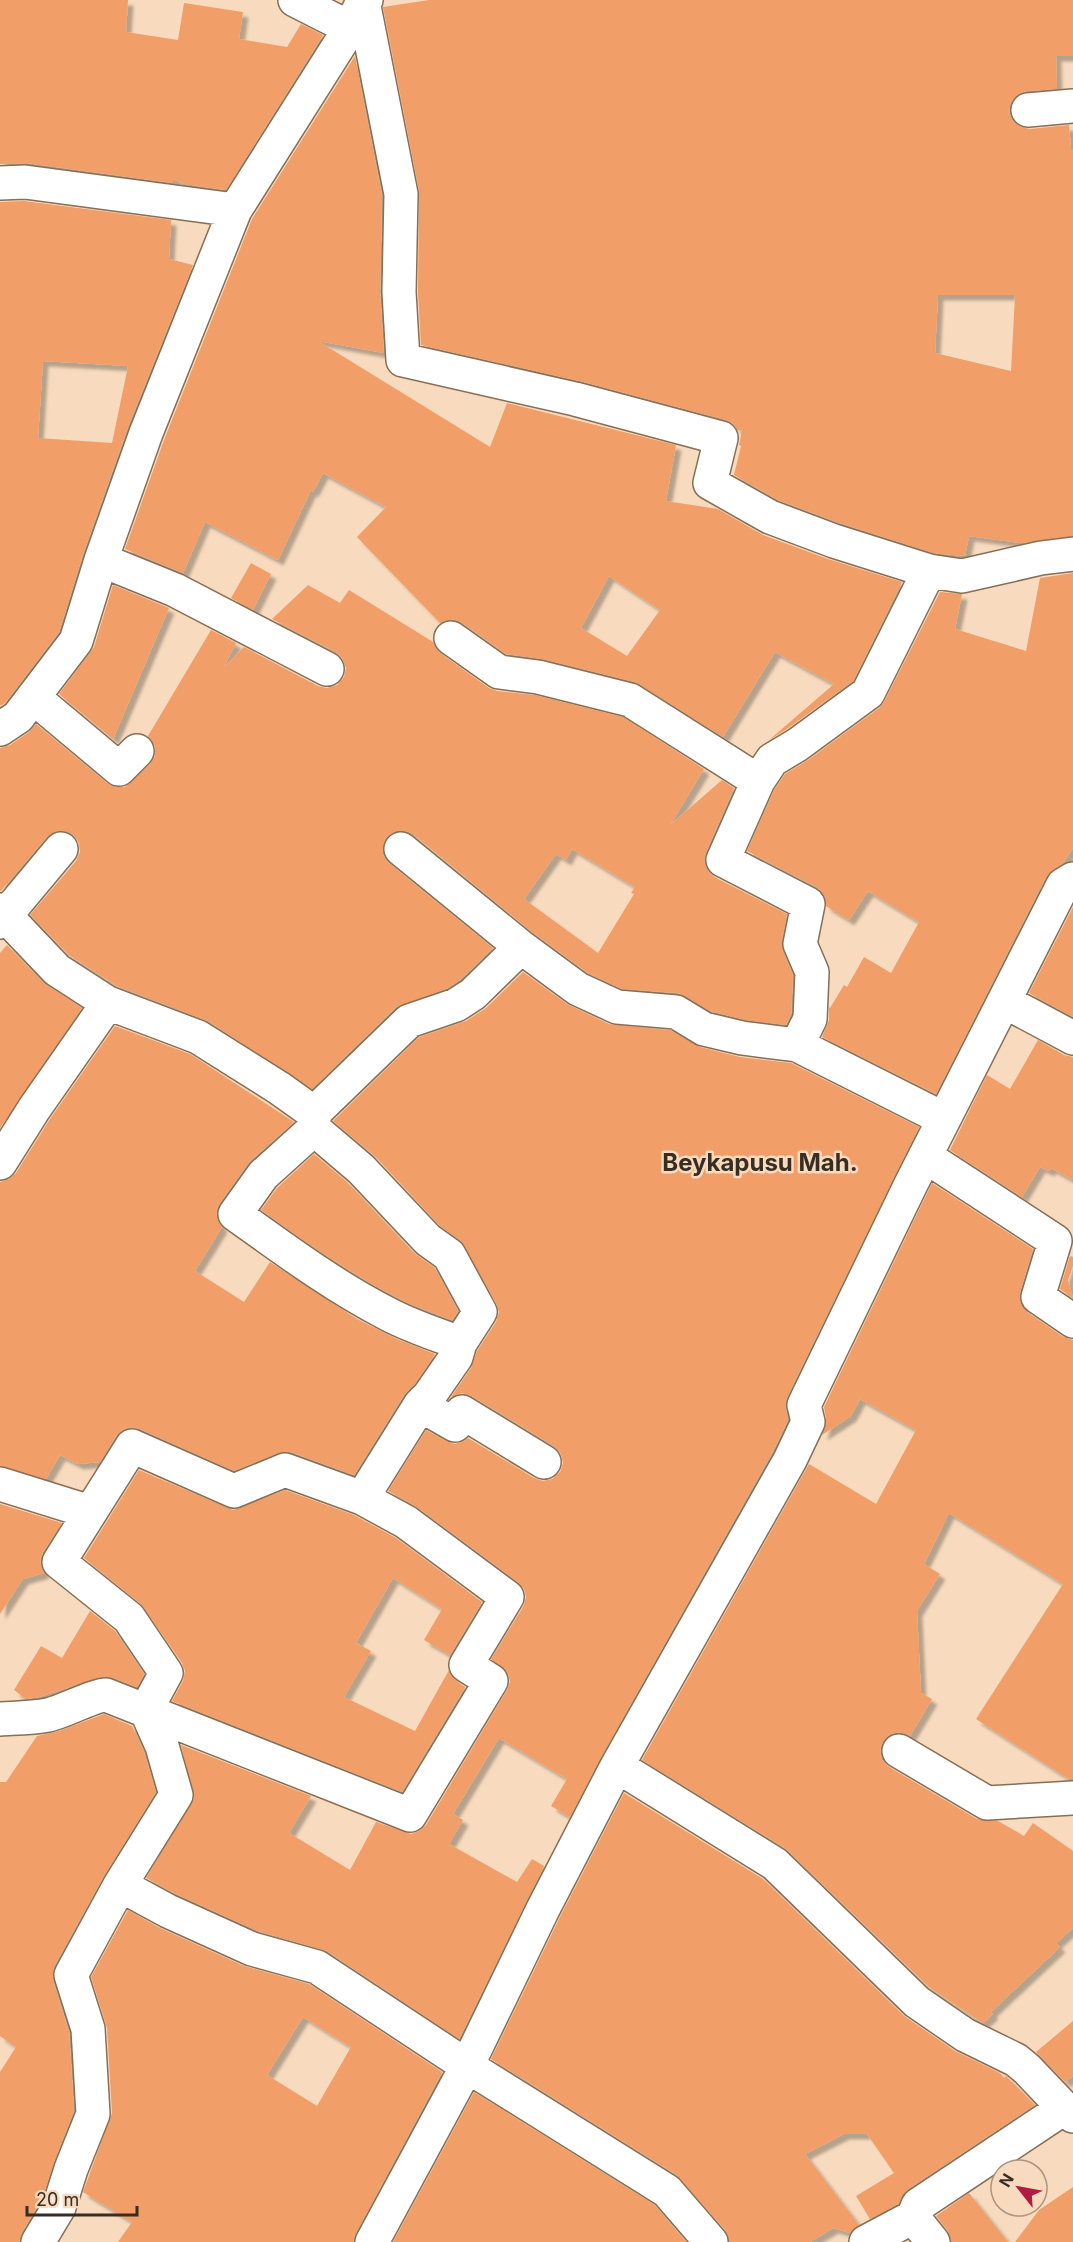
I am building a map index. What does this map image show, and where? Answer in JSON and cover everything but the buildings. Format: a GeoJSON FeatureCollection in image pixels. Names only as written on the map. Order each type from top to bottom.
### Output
{"type":"FeatureCollection","features":[{"type":"Feature","properties":{"kind":"street"},"geometry":{"type":"LineString","coordinates":[[295,0],[360,10]]}},
{"type":"Feature","properties":{"kind":"street"},"geometry":{"type":"LineString","coordinates":[[0,729],[18,717],[76,641],[101,560],[146,434],[235,210],[360,10]]}},
{"type":"Feature","properties":{"kind":"street"},"geometry":{"type":"LineString","coordinates":[[360,10],[401,194],[399,292],[403,360],[576,399],[721,438],[711,483],[770,517],[834,541],[929,571],[962,576],[1041,558],[1073,554]]}},
{"type":"Feature","properties":{"kind":"street"},"geometry":{"type":"LineString","coordinates":[[1028,110],[1073,106]]}},
{"type":"Feature","properties":{"kind":"street"},"geometry":{"type":"LineString","coordinates":[[0,183],[25,182],[235,210]]}},
{"type":"Feature","properties":{"kind":"street"},"geometry":{"type":"LineString","coordinates":[[101,560],[175,590],[327,669]]}},
{"type":"Feature","properties":{"kind":"street"},"geometry":{"type":"LineString","coordinates":[[797,1045],[810,1019],[812,972],[800,944],[808,904],[723,860],[758,781],[772,760],[797,745],[868,693],[929,571]]}},
{"type":"Feature","properties":{"kind":"street"},"geometry":{"type":"LineString","coordinates":[[451,638],[499,672],[538,677],[630,700],[758,781]]}},
{"type":"Feature","properties":{"kind":"street"},"geometry":{"type":"LineString","coordinates":[[33,697],[119,769],[137,751]]}},
{"type":"Feature","properties":{"kind":"street"},"geometry":{"type":"LineString","coordinates":[[61,849],[2,916],[57,970],[108,1003],[198,1038],[279,1088],[314,1121],[428,1240],[448,1256],[480,1312],[460,1343],[456,1357],[420,1405],[362,1498]]}},
{"type":"Feature","properties":{"kind":"street"},"geometry":{"type":"LineString","coordinates":[[400,849],[521,947],[578,989],[617,1007],[676,1012],[704,1029],[742,1038],[797,1045],[944,1119]]}},
{"type":"Feature","properties":{"kind":"street"},"geometry":{"type":"LineString","coordinates":[[372,2242],[467,2066],[543,1909],[617,1766],[790,1460],[808,1422],[804,1405],[925,1156],[1063,885],[1073,879]]}},
{"type":"Feature","properties":{"kind":"street"},"geometry":{"type":"LineString","coordinates":[[460,1343],[388,1314],[348,1292],[292,1256],[235,1214],[263,1174],[410,1021],[456,1005],[472,994],[521,947]]}},
{"type":"Feature","properties":{"kind":"street"},"geometry":{"type":"LineString","coordinates":[[1004,1001],[1073,1038]]}},
{"type":"Feature","properties":{"kind":"street"},"geometry":{"type":"LineString","coordinates":[[0,1163],[34,1109],[108,1003]]}},
{"type":"Feature","properties":{"kind":"street"},"geometry":{"type":"LineString","coordinates":[[925,1156],[1055,1241],[1038,1297],[1073,1322]]}},
{"type":"Feature","properties":{"kind":"street"},"geometry":{"type":"LineString","coordinates":[[420,1405],[455,1425],[462,1412],[544,1462]]}},
{"type":"Feature","properties":{"kind":"street"},"geometry":{"type":"LineString","coordinates":[[0,1719],[48,1715],[92,1700],[99,1695],[106,1695],[410,1815],[491,1681],[466,1665],[507,1597],[406,1522],[362,1498],[285,1470],[234,1491],[132,1446],[59,1562],[129,1618],[166,1673],[146,1710]]}},
{"type":"Feature","properties":{"kind":"street"},"geometry":{"type":"LineString","coordinates":[[0,1484],[90,1512]]}},
{"type":"Feature","properties":{"kind":"street"},"geometry":{"type":"LineString","coordinates":[[38,2242],[59,2207],[93,2114],[88,2029],[71,1975],[120,1885],[176,1795],[162,1746],[146,1710]]}},
{"type":"Feature","properties":{"kind":"street"},"geometry":{"type":"LineString","coordinates":[[899,1751],[987,1803],[1073,1798]]}},
{"type":"Feature","properties":{"kind":"street"},"geometry":{"type":"LineString","coordinates":[[617,1766],[775,1864],[917,2002],[965,2035],[1028,2068],[1069,2112],[918,2205],[913,2217],[866,2242]]}},
{"type":"Feature","properties":{"kind":"street"},"geometry":{"type":"LineString","coordinates":[[120,1885],[168,1911],[252,1949],[317,1967],[467,2066],[667,2191],[711,2242]]}},
{"type":"Feature","properties":{"kind":"street"},"geometry":{"type":"LineString","coordinates":[[913,2217],[933,2242]]}},
{"type":"Feature","properties":{"kind":"district","name":"Beykapusu Mah."},"geometry":{"type":"Point","coordinates":[760,1162]}}]}
